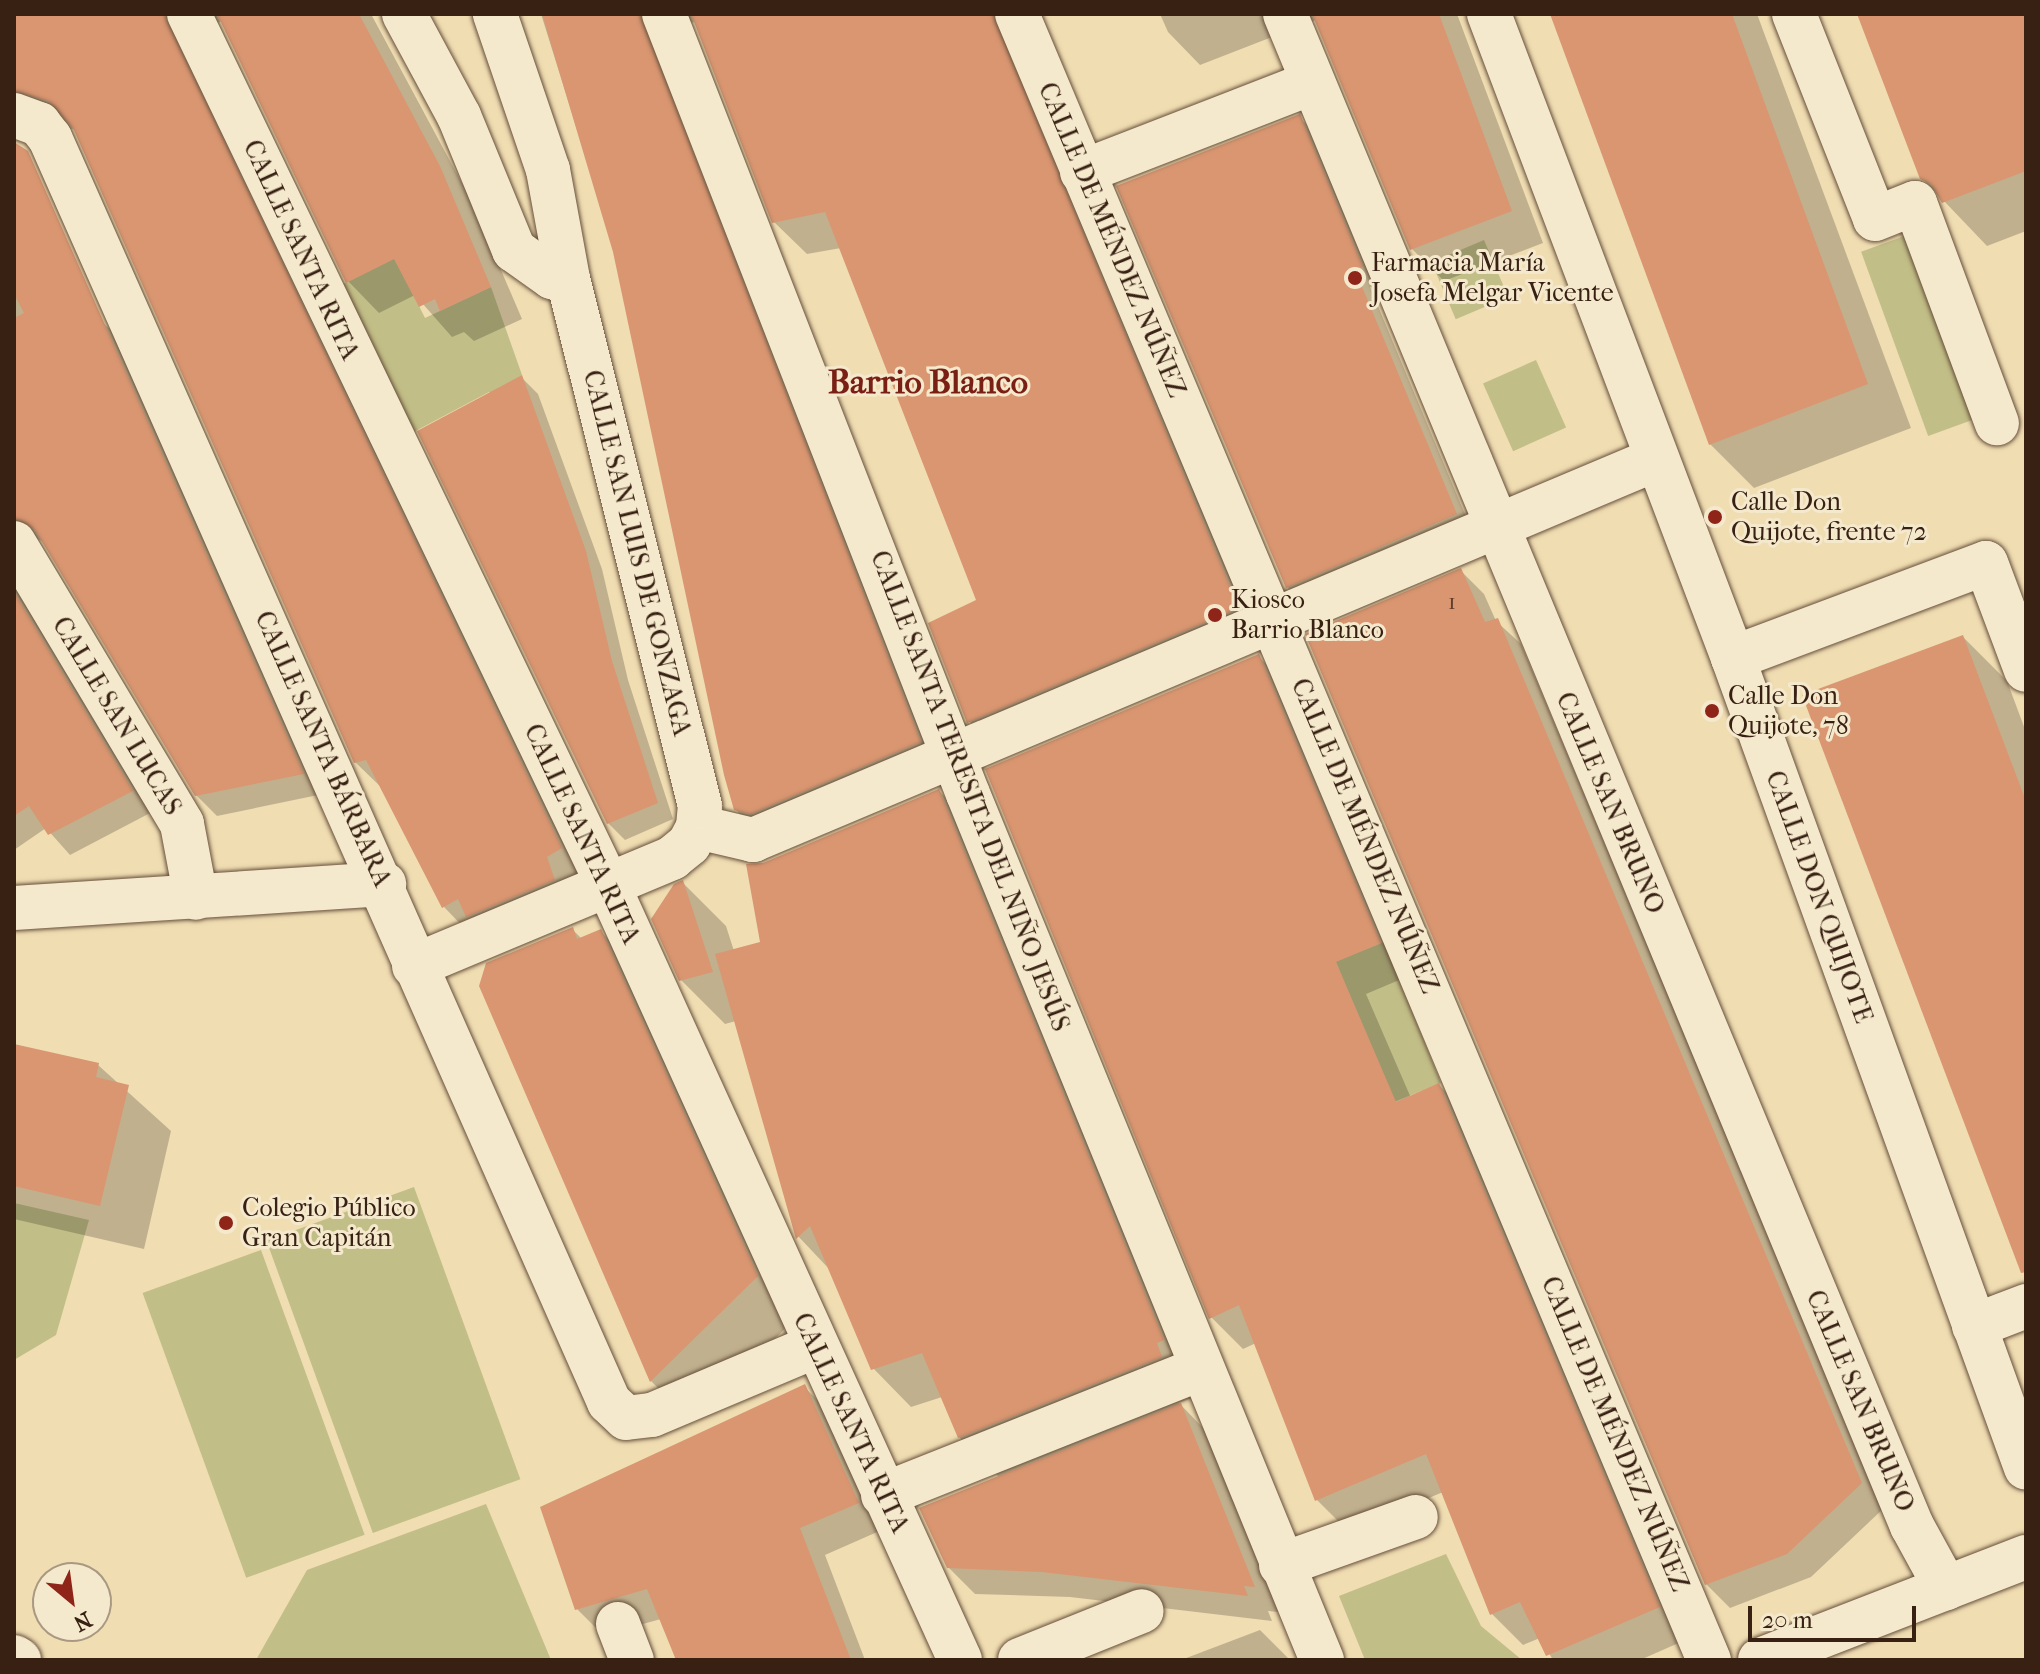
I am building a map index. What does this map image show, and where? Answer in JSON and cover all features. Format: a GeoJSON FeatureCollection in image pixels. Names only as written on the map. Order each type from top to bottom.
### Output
{"type":"FeatureCollection","features":[{"type":"Feature","properties":{"kind":"street","name":"CALLE SANTA RITA"},"geometry":{"type":"LineString","coordinates":[[189,14],[608,885],[960,1660]]}},
{"type":"Feature","properties":{"kind":"street"},"geometry":{"type":"LineString","coordinates":[[404,14],[459,116],[514,250],[552,277],[568,279]]}},
{"type":"Feature","properties":{"kind":"street","name":"CALLE SAN LUIS DE GONZAGA"},"geometry":{"type":"LineString","coordinates":[[495,14],[548,170],[568,279],[700,806],[698,827]]}},
{"type":"Feature","properties":{"kind":"street","name":"CALLE SANTA TERESITA DEL NIÑO JESÚS"},"geometry":{"type":"LineString","coordinates":[[664,14],[952,754],[1199,1369],[1322,1660]]}},
{"type":"Feature","properties":{"kind":"street","name":"CALLE DE MÉNDEZ NÚÑEZ"},"geometry":{"type":"LineString","coordinates":[[1017,14],[1709,1660]]}},
{"type":"Feature","properties":{"kind":"street","name":"CALLE SAN BRUNO"},"geometry":{"type":"LineString","coordinates":[[1285,14],[1495,527],[1912,1526],[1946,1588]]}},
{"type":"Feature","properties":{"kind":"street","name":"CALLE DON QUIJOTE"},"geometry":{"type":"LineString","coordinates":[[1489,14],[1654,460],[1733,658],[2026,1468]]}},
{"type":"Feature","properties":{"kind":"street"},"geometry":{"type":"LineString","coordinates":[[1794,14],[1875,219],[1915,203],[1997,423]]}},
{"type":"Feature","properties":{"kind":"street"},"geometry":{"type":"LineString","coordinates":[[1082,172],[1311,83]]}},
{"type":"Feature","properties":{"kind":"street","name":"CALLE SANTA BÁRBARA"},"geometry":{"type":"LineString","coordinates":[[14,115],[39,124],[50,138],[384,884],[414,966],[609,1402],[626,1418],[652,1415],[815,1346]]}},
{"type":"Feature","properties":{"kind":"street"},"geometry":{"type":"LineString","coordinates":[[414,966],[672,858],[689,844],[698,827],[753,840],[1654,460]]}},
{"type":"Feature","properties":{"kind":"street","name":"CALLE SAN LUCAS"},"geometry":{"type":"LineString","coordinates":[[14,543],[182,824],[196,898]]}},
{"type":"Feature","properties":{"kind":"street"},"geometry":{"type":"LineString","coordinates":[[1733,658],[1986,563],[2026,670]]}},
{"type":"Feature","properties":{"kind":"street"},"geometry":{"type":"LineString","coordinates":[[14,908],[384,884]]}},
{"type":"Feature","properties":{"kind":"street"},"geometry":{"type":"LineString","coordinates":[[1974,1326],[2026,1306]]}},
{"type":"Feature","properties":{"kind":"street"},"geometry":{"type":"LineString","coordinates":[[883,1495],[1199,1369]]}},
{"type":"Feature","properties":{"kind":"street"},"geometry":{"type":"LineString","coordinates":[[1281,1565],[1416,1517]]}},
{"type":"Feature","properties":{"kind":"street"},"geometry":{"type":"LineString","coordinates":[[1760,1660],[2026,1557]]}},
{"type":"Feature","properties":{"kind":"street"},"geometry":{"type":"LineString","coordinates":[[1020,1660],[1142,1611]]}},
{"type":"Feature","properties":{"kind":"shaded area"},"geometry":{"type":"Polygon","coordinates":[[[1910,234],[1977,418],[1928,436],[1861,252],[1910,234]]]}},
{"type":"Feature","properties":{"kind":"shaded area"},"geometry":{"type":"Polygon","coordinates":[[[1484,240],[1508,297],[1456,319],[1432,262],[1484,240]]]}},
{"type":"Feature","properties":{"kind":"shaded area"},"geometry":{"type":"Polygon","coordinates":[[[395,258],[425,318],[491,287],[522,375],[496,404],[489,392],[408,435],[337,287],[395,258]]]}},
{"type":"Feature","properties":{"kind":"shaded area"},"geometry":{"type":"Polygon","coordinates":[[[1536,360],[1566,428],[1513,451],[1483,384],[1536,360]]]}},
{"type":"Feature","properties":{"kind":"shaded area"},"geometry":{"type":"Polygon","coordinates":[[[1384,942],[1441,1083],[1393,1102],[1336,961],[1384,942]]]}},
{"type":"Feature","properties":{"kind":"shaded area"},"geometry":{"type":"Polygon","coordinates":[[[414,1187],[520,1479],[373,1533],[266,1241],[414,1187]]]}},
{"type":"Feature","properties":{"kind":"shaded area"},"geometry":{"type":"Polygon","coordinates":[[[14,1203],[89,1220],[56,1335],[14,1360],[14,1203]]]}},
{"type":"Feature","properties":{"kind":"shaded area"},"geometry":{"type":"Polygon","coordinates":[[[261,1250],[365,1535],[246,1578],[143,1293],[261,1250]]]}},
{"type":"Feature","properties":{"kind":"shaded area"},"geometry":{"type":"Polygon","coordinates":[[[486,1504],[551,1660],[256,1660],[307,1570],[486,1504]]]}},
{"type":"Feature","properties":{"kind":"shaded area"},"geometry":{"type":"Polygon","coordinates":[[[1446,1554],[1481,1626],[1522,1660],[1365,1660],[1339,1596],[1446,1554]]]}},
{"type":"Feature","properties":{"kind":"building"},"geometry":{"type":"Polygon","coordinates":[[[14,14],[164,14],[562,848],[547,857],[555,880],[466,917],[458,899],[442,908],[366,760],[354,763],[73,128],[48,101],[14,91],[14,14]]]}},
{"type":"Feature","properties":{"kind":"building"},"geometry":{"type":"Polygon","coordinates":[[[217,14],[359,14],[440,166],[491,287],[440,311],[435,299],[419,307],[394,259],[346,283],[217,14]]]}},
{"type":"Feature","properties":{"kind":"building"},"geometry":{"type":"Polygon","coordinates":[[[542,14],[640,14],[921,742],[751,814],[734,810],[724,775],[613,252],[542,14]]]}},
{"type":"Feature","properties":{"kind":"building"},"geometry":{"type":"Polygon","coordinates":[[[691,14],[993,14],[1239,608],[967,723],[928,623],[976,600],[825,212],[772,223],[691,14]]]}},
{"type":"Feature","properties":{"kind":"building"},"geometry":{"type":"Polygon","coordinates":[[[1312,14],[1439,14],[1512,211],[1410,250],[1312,14]]]}},
{"type":"Feature","properties":{"kind":"building"},"geometry":{"type":"Polygon","coordinates":[[[1550,14],[1732,14],[1868,384],[1709,445],[1550,14]]]}},
{"type":"Feature","properties":{"kind":"building"},"geometry":{"type":"Polygon","coordinates":[[[1857,14],[2026,14],[2026,171],[1942,203],[1931,184],[1920,179],[1857,14]]]}},
{"type":"Feature","properties":{"kind":"building"},"geometry":{"type":"Polygon","coordinates":[[[1300,114],[1363,267],[1355,270],[1457,514],[1286,588],[1116,186],[1300,114]]]}},
{"type":"Feature","properties":{"kind":"building"},"geometry":{"type":"Polygon","coordinates":[[[14,142],[28,151],[304,774],[195,796],[35,530],[14,518],[14,318],[24,313],[14,294],[14,142]]]}},
{"type":"Feature","properties":{"kind":"building"},"geometry":{"type":"Polygon","coordinates":[[[522,375],[586,551],[612,661],[658,803],[607,824],[417,431],[522,375]]]}},
{"type":"Feature","properties":{"kind":"building"},"geometry":{"type":"Polygon","coordinates":[[[1461,568],[1485,622],[1498,618],[1862,1483],[1787,1554],[1705,1585],[1305,634],[1461,568]]]}},
{"type":"Feature","properties":{"kind":"building"},"geometry":{"type":"Polygon","coordinates":[[[14,592],[133,791],[48,835],[29,806],[14,816],[14,592]]]}},
{"type":"Feature","properties":{"kind":"building"},"geometry":{"type":"Polygon","coordinates":[[[1963,635],[2026,801],[2026,1272],[2021,1273],[1802,695],[1963,635]]]}},
{"type":"Feature","properties":{"kind":"building"},"geometry":{"type":"Polygon","coordinates":[[[1259,654],[1381,943],[1336,962],[1396,1102],[1439,1083],[1660,1607],[1546,1656],[1520,1602],[1490,1615],[1426,1454],[1315,1501],[1239,1305],[1209,1319],[985,769],[1259,654]]]}},
{"type":"Feature","properties":{"kind":"building"},"geometry":{"type":"Polygon","coordinates":[[[939,789],[1164,1340],[1157,1343],[1162,1357],[958,1438],[922,1353],[871,1370],[810,1226],[796,1239],[715,954],[760,942],[746,864],[763,863],[939,789]]]}},
{"type":"Feature","properties":{"kind":"building"},"geometry":{"type":"Polygon","coordinates":[[[683,880],[713,972],[679,981],[651,919],[674,884],[683,880]]]}},
{"type":"Feature","properties":{"kind":"building"},"geometry":{"type":"Polygon","coordinates":[[[573,927],[577,939],[601,929],[758,1276],[650,1382],[479,986],[486,963],[573,927]]]}},
{"type":"Feature","properties":{"kind":"building"},"geometry":{"type":"Polygon","coordinates":[[[14,1044],[99,1063],[96,1077],[129,1085],[100,1206],[14,1186],[14,1044]]]}},
{"type":"Feature","properties":{"kind":"building"},"geometry":{"type":"Polygon","coordinates":[[[805,1384],[859,1503],[800,1528],[851,1660],[676,1660],[647,1589],[575,1610],[540,1507],[805,1384]]]}},
{"type":"Feature","properties":{"kind":"building"},"geometry":{"type":"Polygon","coordinates":[[[1181,1403],[1255,1587],[1244,1586],[1248,1596],[1042,1572],[947,1568],[919,1508],[1181,1403]]]}},
{"type":"Feature","properties":{"kind":"place","name":"Farmacia María Josefa Melgar Vicente"},"geometry":{"type":"Point","coordinates":[1355,278]}},
{"type":"Feature","properties":{"kind":"place","name":"Calle Don Quijote, frente 72"},"geometry":{"type":"Point","coordinates":[1715,517]}},
{"type":"Feature","properties":{"kind":"place","name":"Kiosco Barrio Blanco"},"geometry":{"type":"Point","coordinates":[1215,615]}},
{"type":"Feature","properties":{"kind":"place","name":"Calle Don Quijote, 78"},"geometry":{"type":"Point","coordinates":[1712,711]}},
{"type":"Feature","properties":{"kind":"place","name":"Colegio Público Gran Capitán"},"geometry":{"type":"Point","coordinates":[226,1223]}},
{"type":"Feature","properties":{"kind":"district","name":"Barrio Blanco"},"geometry":{"type":"Point","coordinates":[928,383]}}]}
